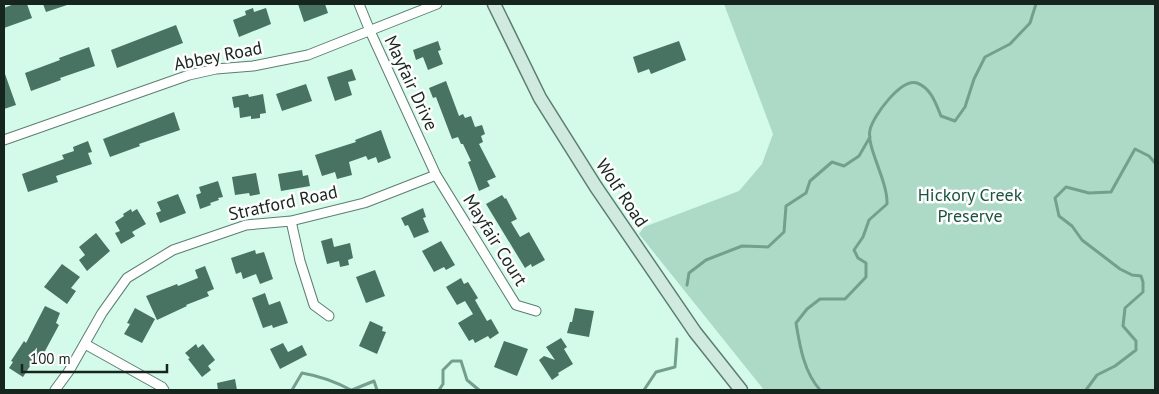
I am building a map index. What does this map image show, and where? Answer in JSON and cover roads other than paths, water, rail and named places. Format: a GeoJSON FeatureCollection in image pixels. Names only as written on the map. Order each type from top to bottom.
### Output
{"type":"FeatureCollection","features":[{"type":"Feature","properties":{"kind":"main road","name":"Wolf Road"},"geometry":{"type":"LineString","coordinates":[[494,4],[540,98],[596,187],[695,332],[741,390]]}},
{"type":"Feature","properties":{"kind":"street","name":"Mayfair Drive"},"geometry":{"type":"LineString","coordinates":[[358,4],[436,176]]}},
{"type":"Feature","properties":{"kind":"street","name":"Abbey Road"},"geometry":{"type":"LineString","coordinates":[[4,140],[189,75],[216,69],[253,66],[308,56],[438,4]]}},
{"type":"Feature","properties":{"kind":"street","name":"Stratford Road"},"geometry":{"type":"LineString","coordinates":[[55,390],[69,371],[102,313],[127,278],[174,250],[246,225],[291,221],[364,203],[436,176]]}},
{"type":"Feature","properties":{"kind":"street","name":"Mayfair Court"},"geometry":{"type":"LineString","coordinates":[[436,176],[516,305],[536,311]]}},
{"type":"Feature","properties":{"kind":"street"},"geometry":{"type":"LineString","coordinates":[[291,221],[300,261],[314,305],[329,316]]}},
{"type":"Feature","properties":{"kind":"street"},"geometry":{"type":"LineString","coordinates":[[85,344],[162,387],[164,390]]}},
{"type":"Feature","properties":{"kind":"waterway"},"geometry":{"type":"LineString","coordinates":[[820,390],[806,367],[796,323],[807,309],[820,299],[845,299],[866,277],[866,263],[858,258],[854,250],[863,237],[869,220],[887,204],[884,185],[871,146],[870,130],[876,116],[889,99],[903,86],[917,83],[929,92],[941,116],[955,121],[965,107],[974,79],[985,57],[1010,44],[1030,23],[1036,4]]}},
{"type":"Feature","properties":{"kind":"waterway"},"geometry":{"type":"LineString","coordinates":[[687,285],[689,273],[706,260],[742,246],[768,247],[784,232],[786,206],[806,193],[810,181],[832,162],[844,166],[859,156],[870,137]]}},
{"type":"Feature","properties":{"kind":"waterway"},"geometry":{"type":"LineString","coordinates":[[1086,390],[1097,375],[1115,366],[1136,350],[1136,341],[1123,326],[1125,308],[1143,292],[1143,282],[1141,276],[1132,275],[1120,269],[1082,240],[1072,226],[1059,216],[1055,198],[1066,187],[1089,193],[1111,192],[1135,149],[1149,156],[1155,163]]}},
{"type":"Feature","properties":{"kind":"waterway"},"geometry":{"type":"LineString","coordinates":[[644,390],[656,372],[675,367],[677,339]]}},
{"type":"Feature","properties":{"kind":"waterway"},"geometry":{"type":"LineString","coordinates":[[439,390],[443,384],[443,370],[452,361],[461,361],[467,380],[479,390]]}},
{"type":"Feature","properties":{"kind":"waterway"},"geometry":{"type":"LineString","coordinates":[[292,390],[302,373],[327,379],[351,390]]}},
{"type":"Feature","properties":{"kind":"waterway"},"geometry":{"type":"LineString","coordinates":[[352,390],[374,381],[377,390]]}},
{"type":"Feature","properties":{"kind":"park label","name":"Hickory Creek Preserve"},"geometry":{"type":"Point","coordinates":[970,205]}}]}
